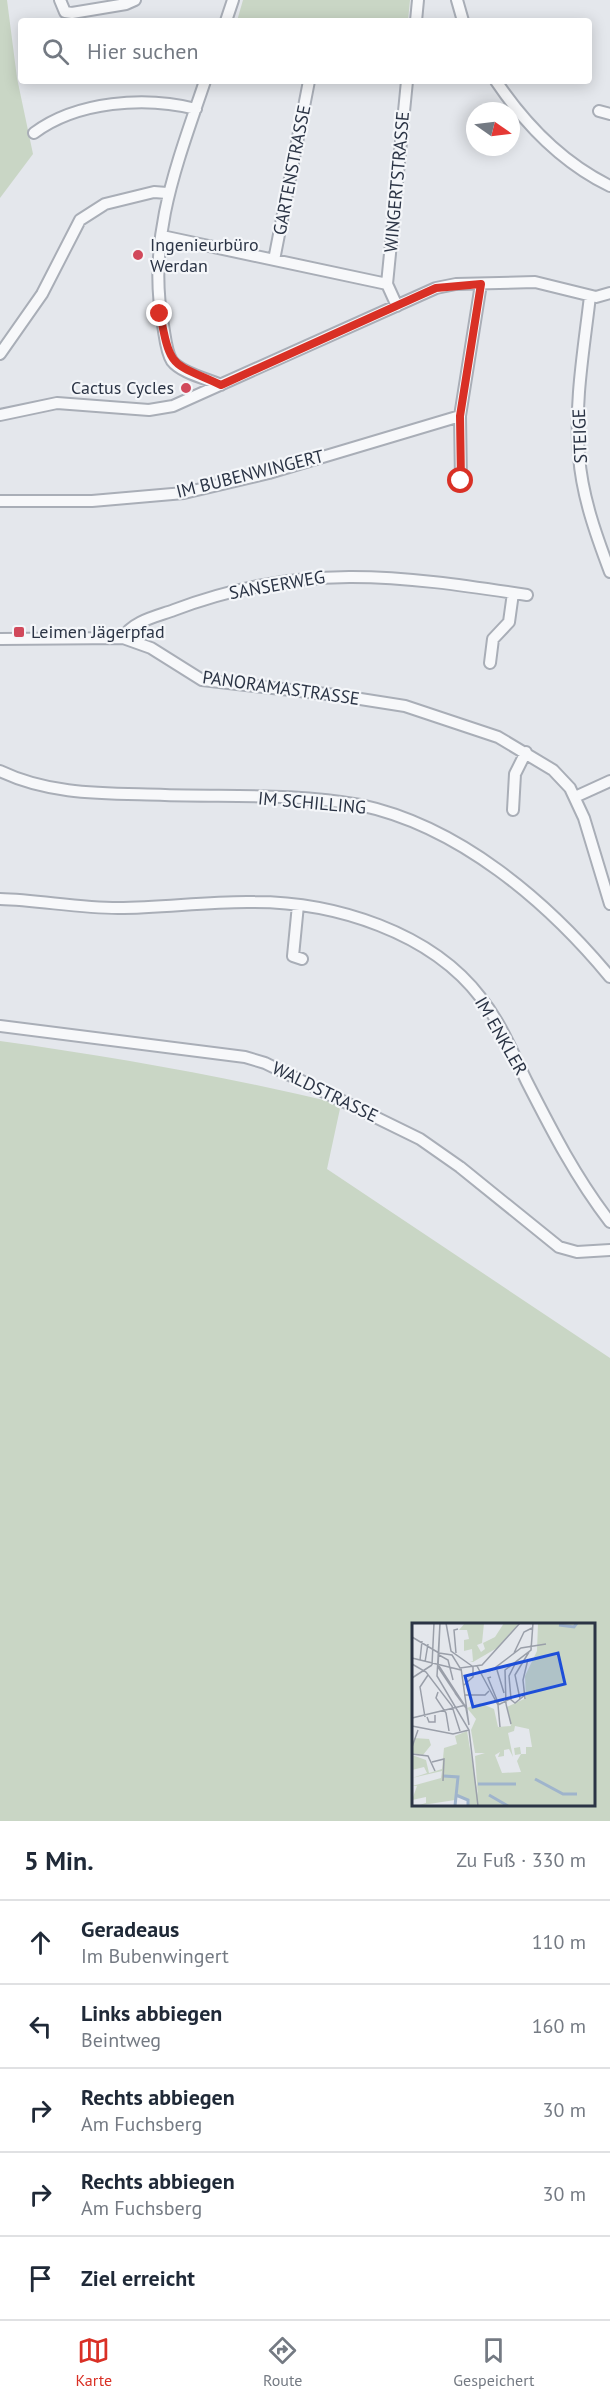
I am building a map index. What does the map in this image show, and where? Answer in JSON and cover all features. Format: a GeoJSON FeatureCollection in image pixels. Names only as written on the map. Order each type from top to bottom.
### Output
{"type":"FeatureCollection","features":[{"type":"Feature","properties":{"kind":"street"},"geometry":{"type":"LineString","coordinates":[[60,0],[65,12],[72,13],[126,4],[135,0]]}},
{"type":"Feature","properties":{"kind":"street"},"geometry":{"type":"LineString","coordinates":[[227,18],[233,0]]}},
{"type":"Feature","properties":{"kind":"street"},"geometry":{"type":"LineString","coordinates":[[416,18],[418,0]]}},
{"type":"Feature","properties":{"kind":"street"},"geometry":{"type":"LineString","coordinates":[[457,0],[463,18]]}},
{"type":"Feature","properties":{"kind":"street"},"geometry":{"type":"LineString","coordinates":[[204,84],[167,193],[156,285],[170,357],[180,367],[221,385]]}},
{"type":"Feature","properties":{"kind":"street","name":"GARTENSTRASSE"},"geometry":{"type":"LineString","coordinates":[[274,260],[308,84]]}},
{"type":"Feature","properties":{"kind":"street","name":"WINGERTSTRASSE"},"geometry":{"type":"LineString","coordinates":[[387,284],[407,84]]}},
{"type":"Feature","properties":{"kind":"street"},"geometry":{"type":"LineString","coordinates":[[498,84],[544,140],[580,170],[610,186]]}},
{"type":"Feature","properties":{"kind":"street"},"geometry":{"type":"LineString","coordinates":[[34,133],[68,115],[105,106],[171,103],[196,109]]}},
{"type":"Feature","properties":{"kind":"street"},"geometry":{"type":"LineString","coordinates":[[599,111],[610,114]]}},
{"type":"Feature","properties":{"kind":"street"},"geometry":{"type":"LineString","coordinates":[[0,354],[42,294],[80,219],[105,204],[154,192],[167,193]]}},
{"type":"Feature","properties":{"kind":"street"},"geometry":{"type":"LineString","coordinates":[[162,236],[387,284],[397,306]]}},
{"type":"Feature","properties":{"kind":"street"},"geometry":{"type":"LineString","coordinates":[[0,415],[39,406],[72,402],[138,409],[161,409],[184,403],[436,288],[535,282],[590,296],[610,293]]}},
{"type":"Feature","properties":{"kind":"street"},"geometry":{"type":"LineString","coordinates":[[461,481],[460,416],[481,284]]}},
{"type":"Feature","properties":{"kind":"street","name":"STEIGE"},"geometry":{"type":"LineString","coordinates":[[590,296],[578,405],[579,458],[591,517],[610,572]]}},
{"type":"Feature","properties":{"kind":"street","name":"IM BUBENWINGERT"},"geometry":{"type":"LineString","coordinates":[[0,501],[92,501],[184,493],[269,473],[460,416]]}},
{"type":"Feature","properties":{"kind":"street","name":"SANSERWEG"},"geometry":{"type":"LineString","coordinates":[[123,638],[139,623],[192,603],[235,590],[306,577],[394,578],[527,595]]}},
{"type":"Feature","properties":{"kind":"street"},"geometry":{"type":"LineString","coordinates":[[490,663],[493,639],[509,622],[513,592]]}},
{"type":"Feature","properties":{"kind":"street","name":"PANORAMASTRASSE"},"geometry":{"type":"LineString","coordinates":[[0,639],[94,636],[123,638],[151,648],[202,680],[335,695],[405,706],[466,725],[526,752],[562,778],[575,797],[610,904]]}},
{"type":"Feature","properties":{"kind":"street"},"geometry":{"type":"LineString","coordinates":[[513,810],[515,774],[526,752]]}},
{"type":"Feature","properties":{"kind":"street","name":"IM SCHILLING"},"geometry":{"type":"LineString","coordinates":[[0,771],[38,785],[76,792],[301,799],[358,805],[395,815],[456,843],[492,865],[559,922],[609,973]]}},
{"type":"Feature","properties":{"kind":"street"},"geometry":{"type":"LineString","coordinates":[[575,797],[610,781]]}},
{"type":"Feature","properties":{"kind":"street","name":"IM ENKLER"},"geometry":{"type":"LineString","coordinates":[[0,899],[116,908],[253,902],[298,905],[339,913],[394,932],[438,957],[474,989],[502,1032],[559,1145],[590,1196],[610,1222]]}},
{"type":"Feature","properties":{"kind":"street"},"geometry":{"type":"LineString","coordinates":[[293,958],[298,905]]}},
{"type":"Feature","properties":{"kind":"street","name":"WALDSTRASSE"},"geometry":{"type":"LineString","coordinates":[[0,1026],[245,1057],[265,1062],[420,1139],[460,1167],[559,1247],[577,1252],[610,1250]]}},
{"type":"Feature","properties":{"kind":"green space"},"geometry":{"type":"Polygon","coordinates":[[[0,0],[7,0],[18,84],[33,154],[0,198],[0,0]]]}},
{"type":"Feature","properties":{"kind":"green space"},"geometry":{"type":"Polygon","coordinates":[[[243,0],[410,0],[408,18],[238,18],[243,0]]]}},
{"type":"Feature","properties":{"kind":"green space"},"geometry":{"type":"Polygon","coordinates":[[[0,1041],[171,1068],[341,1104],[327,1169],[610,1358],[610,1821],[0,1821],[0,1041]]]}},
{"type":"Feature","properties":{"kind":"place","name":"Ingenieurbüro Werdan"},"geometry":{"type":"Point","coordinates":[138,255]}},
{"type":"Feature","properties":{"kind":"place","name":"Cactus Cycles"},"geometry":{"type":"Point","coordinates":[186,388]}},
{"type":"Feature","properties":{"kind":"place","name":"Leimen Jägerpfad"},"geometry":{"type":"Point","coordinates":[19,632]}},
{"type":"Feature","properties":{"kind":"route"},"geometry":{"type":"LineString","coordinates":[[160,314],[174,363],[221,385],[436,288],[456,284],[481,284],[468,354],[460,416],[461,481]]}}]}
